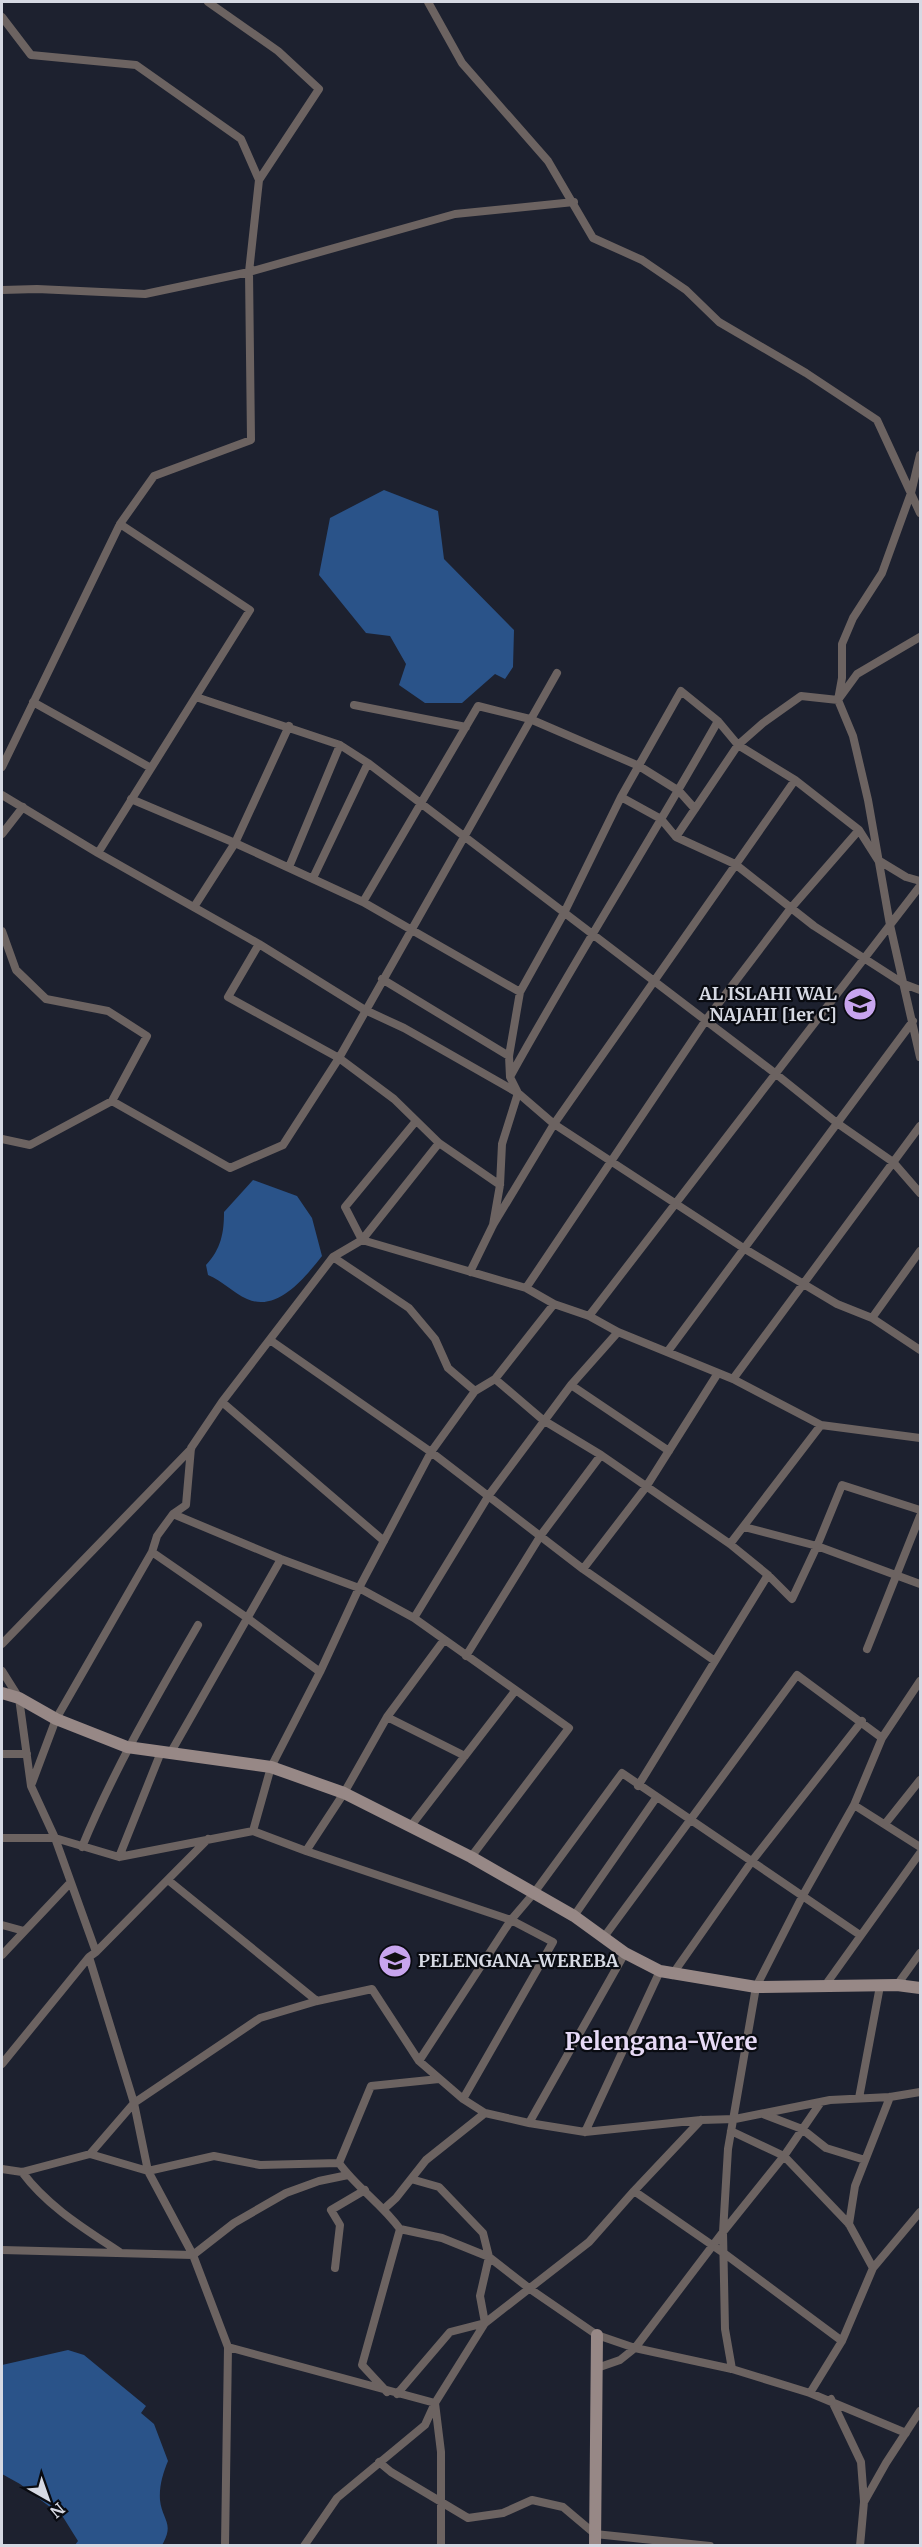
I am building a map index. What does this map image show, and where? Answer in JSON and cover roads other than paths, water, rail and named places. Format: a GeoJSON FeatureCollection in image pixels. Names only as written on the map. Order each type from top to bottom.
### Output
{"type":"FeatureCollection","features":[{"type":"Feature","properties":{"kind":"street"},"geometry":{"type":"LineString","coordinates":[[2,766],[120,524],[154,476],[251,440],[249,272],[259,180],[319,89],[278,51],[208,2]]}},
{"type":"Feature","properties":{"kind":"street"},"geometry":{"type":"LineString","coordinates":[[428,2],[462,63],[548,161],[593,238],[642,260],[686,290],[719,322],[806,373],[877,420],[921,513]]}},
{"type":"Feature","properties":{"kind":"street"},"geometry":{"type":"LineString","coordinates":[[2,17],[31,55],[136,65],[241,139],[259,180]]}},
{"type":"Feature","properties":{"kind":"street"},"geometry":{"type":"LineString","coordinates":[[2,290],[37,289],[145,294],[249,272],[455,214],[574,202]]}},
{"type":"Feature","properties":{"kind":"street"},"geometry":{"type":"LineString","coordinates":[[921,455],[911,493],[882,573],[853,618],[842,644],[842,678],[838,700],[853,736],[868,800],[890,925],[921,1057]]}},
{"type":"Feature","properties":{"kind":"street"},"geometry":{"type":"LineString","coordinates":[[98,852],[250,610],[120,524]]}},
{"type":"Feature","properties":{"kind":"street"},"geometry":{"type":"LineString","coordinates":[[838,700],[857,674],[921,637]]}},
{"type":"Feature","properties":{"kind":"street"},"geometry":{"type":"LineString","coordinates":[[112,1101],[230,1168],[283,1145],[339,1058],[364,1010],[557,673]]}},
{"type":"Feature","properties":{"kind":"street"},"geometry":{"type":"LineString","coordinates":[[493,1225],[500,1185],[502,1144],[518,1093],[510,1077],[509,1056],[520,992],[564,913],[621,797],[681,692],[718,721],[738,745],[795,780],[859,830],[878,860],[921,884],[589,1317]]}},
{"type":"Feature","properties":{"kind":"street"},"geometry":{"type":"LineString","coordinates":[[676,837],[738,745],[763,723],[801,696],[838,700]]}},
{"type":"Feature","properties":{"kind":"street"},"geometry":{"type":"LineString","coordinates":[[196,697],[289,726],[340,745],[368,763],[706,1020],[837,1123],[893,1162],[921,1193]]}},
{"type":"Feature","properties":{"kind":"street"},"geometry":{"type":"LineString","coordinates":[[33,702],[151,768]]}},
{"type":"Feature","properties":{"kind":"street"},"geometry":{"type":"LineString","coordinates":[[354,705],[466,728]]}},
{"type":"Feature","properties":{"kind":"street"},"geometry":{"type":"LineString","coordinates":[[363,902],[478,706],[530,719],[639,766],[679,790],[695,809]]}},
{"type":"Feature","properties":{"kind":"street"},"geometry":{"type":"LineString","coordinates":[[510,1077],[592,933],[718,721]]}},
{"type":"Feature","properties":{"kind":"street"},"geometry":{"type":"LineString","coordinates":[[194,907],[235,843],[289,726]]}},
{"type":"Feature","properties":{"kind":"street"},"geometry":{"type":"LineString","coordinates":[[289,867],[340,745]]}},
{"type":"Feature","properties":{"kind":"street"},"geometry":{"type":"LineString","coordinates":[[313,878],[368,763]]}},
{"type":"Feature","properties":{"kind":"street"},"geometry":{"type":"LineString","coordinates":[[470,1272],[493,1225],[554,1124],[795,780]]}},
{"type":"Feature","properties":{"kind":"street"},"geometry":{"type":"LineString","coordinates":[[2,795],[259,944],[364,1010],[404,1028],[518,1093],[554,1124],[745,1249],[837,1304],[872,1318],[921,1350]]}},
{"type":"Feature","properties":{"kind":"street"},"geometry":{"type":"LineString","coordinates":[[621,797],[661,819],[676,837],[735,864],[814,926],[904,984],[921,990]]}},
{"type":"Feature","properties":{"kind":"street"},"geometry":{"type":"LineString","coordinates":[[131,799],[235,843],[363,902],[520,992]]}},
{"type":"Feature","properties":{"kind":"street"},"geometry":{"type":"LineString","coordinates":[[2,834],[23,807]]}},
{"type":"Feature","properties":{"kind":"street"},"geometry":{"type":"LineString","coordinates":[[526,1288],[706,1020],[791,908],[859,830]]}},
{"type":"Feature","properties":{"kind":"street"},"geometry":{"type":"LineString","coordinates":[[2,931],[16,970],[46,999],[108,1011],[147,1036],[112,1101],[30,1145],[2,1139]]}},
{"type":"Feature","properties":{"kind":"street"},"geometry":{"type":"LineString","coordinates":[[259,944],[228,997],[339,1058],[394,1099],[439,1143],[500,1185]]}},
{"type":"Feature","properties":{"kind":"street"},"geometry":{"type":"LineString","coordinates":[[382,979],[509,1056]]}},
{"type":"Feature","properties":{"kind":"street"},"geometry":{"type":"LineString","coordinates":[[668,1352],[913,1022]]}},
{"type":"Feature","properties":{"kind":"street"},"geometry":{"type":"LineString","coordinates":[[416,1121],[345,1207],[362,1240],[526,1288],[554,1304],[733,1379],[821,1425],[921,1438]]}},
{"type":"Feature","properties":{"kind":"street"},"geometry":{"type":"LineString","coordinates":[[733,1379],[921,1126]]}},
{"type":"Feature","properties":{"kind":"street"},"geometry":{"type":"LineString","coordinates":[[2,1644],[192,1448],[222,1402],[333,1257],[362,1240],[439,1143]]}},
{"type":"Feature","properties":{"kind":"street"},"geometry":{"type":"LineString","coordinates":[[872,1318],[921,1251]]}},
{"type":"Feature","properties":{"kind":"street"},"geometry":{"type":"LineString","coordinates":[[333,1257],[409,1308],[435,1339],[448,1368],[475,1391]]}},
{"type":"Feature","properties":{"kind":"street"},"geometry":{"type":"LineString","coordinates":[[253,1831],[271,1767],[320,1672],[359,1588],[431,1452],[475,1391],[495,1379],[554,1304]]}},
{"type":"Feature","properties":{"kind":"street"},"geometry":{"type":"LineString","coordinates":[[414,1618],[489,1495],[543,1420],[618,1332]]}},
{"type":"Feature","properties":{"kind":"street"},"geometry":{"type":"LineString","coordinates":[[270,1340],[431,1452],[583,1569],[715,1661]]}},
{"type":"Feature","properties":{"kind":"street"},"geometry":{"type":"LineString","coordinates":[[583,1569],[646,1487],[718,1373]]}},
{"type":"Feature","properties":{"kind":"street"},"geometry":{"type":"LineString","coordinates":[[495,1379],[543,1420],[602,1455],[730,1544],[768,1575],[792,1599],[818,1546],[842,1485],[921,1510]]}},
{"type":"Feature","properties":{"kind":"street"},"geometry":{"type":"LineString","coordinates":[[571,1385],[669,1451]]}},
{"type":"Feature","properties":{"kind":"street"},"geometry":{"type":"LineString","coordinates":[[222,1402],[384,1541]]}},
{"type":"Feature","properties":{"kind":"street"},"geometry":{"type":"LineString","coordinates":[[730,1544],[821,1425]]}},
{"type":"Feature","properties":{"kind":"street"},"geometry":{"type":"LineString","coordinates":[[31,1786],[56,1719],[152,1552],[157,1536],[173,1514],[186,1505],[192,1448]]}},
{"type":"Feature","properties":{"kind":"street"},"geometry":{"type":"LineString","coordinates":[[466,1656],[541,1536],[602,1455]]}},
{"type":"Feature","properties":{"kind":"street"},"geometry":{"type":"LineString","coordinates":[[173,1514],[281,1559],[359,1588],[414,1618],[569,1728],[471,1857]]}},
{"type":"Feature","properties":{"kind":"street"},"geometry":{"type":"LineString","coordinates":[[867,1649],[921,1516]]}},
{"type":"Feature","properties":{"kind":"street"},"geometry":{"type":"LineString","coordinates":[[744,1527],[818,1546],[921,1584]]}},
{"type":"Feature","properties":{"kind":"street"},"geometry":{"type":"LineString","coordinates":[[152,1552],[320,1672]]}},
{"type":"Feature","properties":{"kind":"street"},"geometry":{"type":"LineString","coordinates":[[119,1857],[166,1752],[281,1559]]}},
{"type":"Feature","properties":{"kind":"street"},"geometry":{"type":"LineString","coordinates":[[638,1786],[768,1575]]}},
{"type":"Feature","properties":{"kind":"street"},"geometry":{"type":"LineString","coordinates":[[82,1847],[101,1800],[127,1747],[198,1625]]}},
{"type":"Feature","properties":{"kind":"street"},"geometry":{"type":"LineString","coordinates":[[306,1851],[344,1793],[387,1717],[444,1640]]}},
{"type":"Feature","properties":{"kind":"street"},"geometry":{"type":"LineString","coordinates":[[2,1671],[20,1698],[31,1786],[55,1838],[93,1954],[134,2103],[148,2171],[193,2255],[228,2347],[225,2546]]}},
{"type":"Feature","properties":{"kind":"street"},"geometry":{"type":"LineString","coordinates":[[604,1937],[797,1675],[882,1738]]}},
{"type":"Feature","properties":{"kind":"street"},"geometry":{"type":"LineString","coordinates":[[732,2369],[725,2329],[723,2232],[728,2149],[756,1987],[802,1897],[854,1805],[882,1738],[921,1681]]}},
{"type":"Feature","properties":{"kind":"street"},"geometry":{"type":"LineString","coordinates":[[410,1827],[515,1691]]}},
{"type":"Feature","properties":{"kind":"street"},"geometry":{"type":"LineString","coordinates":[[2,1693],[20,1698],[56,1719],[127,1747],[271,1767],[344,1793],[471,1857],[574,1916],[625,1953],[666,1973],[756,1987],[897,1985],[921,1988]]}},
{"type":"Feature","properties":{"kind":"street"},"geometry":{"type":"LineString","coordinates":[[387,1717],[465,1756]]}},
{"type":"Feature","properties":{"kind":"street"},"geometry":{"type":"LineString","coordinates":[[585,2132],[666,1973],[862,1722]]}},
{"type":"Feature","properties":{"kind":"street"},"geometry":{"type":"LineString","coordinates":[[2,1754],[27,1754]]}},
{"type":"Feature","properties":{"kind":"street"},"geometry":{"type":"LineString","coordinates":[[419,2061],[511,1920],[534,1893],[622,1773],[860,1935]]}},
{"type":"Feature","properties":{"kind":"street"},"geometry":{"type":"LineString","coordinates":[[885,1824],[921,1780]]}},
{"type":"Feature","properties":{"kind":"street"},"geometry":{"type":"LineString","coordinates":[[574,1916],[656,1798]]}},
{"type":"Feature","properties":{"kind":"street"},"geometry":{"type":"LineString","coordinates":[[854,1805],[921,1847]]}},
{"type":"Feature","properties":{"kind":"street"},"geometry":{"type":"LineString","coordinates":[[2,1838],[55,1838],[119,1857],[253,1831],[511,1920],[553,1942],[463,2099]]}},
{"type":"Feature","properties":{"kind":"street"},"geometry":{"type":"LineString","coordinates":[[2,2064],[93,1954],[208,1839]]}},
{"type":"Feature","properties":{"kind":"street"},"geometry":{"type":"LineString","coordinates":[[824,1987],[921,1853]]}},
{"type":"Feature","properties":{"kind":"street"},"geometry":{"type":"LineString","coordinates":[[168,1880],[316,2001]]}},
{"type":"Feature","properties":{"kind":"street"},"geometry":{"type":"LineString","coordinates":[[2,1955],[70,1883]]}},
{"type":"Feature","properties":{"kind":"street"},"geometry":{"type":"LineString","coordinates":[[2,1925],[24,1931]]}},
{"type":"Feature","properties":{"kind":"street"},"geometry":{"type":"LineString","coordinates":[[529,2123],[625,1953]]}},
{"type":"Feature","properties":{"kind":"street"},"geometry":{"type":"LineString","coordinates":[[897,1985],[921,1953]]}},
{"type":"Feature","properties":{"kind":"street"},"geometry":{"type":"LineString","coordinates":[[859,2098],[880,1986]]}},
{"type":"Feature","properties":{"kind":"street"},"geometry":{"type":"LineString","coordinates":[[90,2154],[134,2103],[260,2018],[316,2001],[372,1989],[419,2061],[439,2079],[484,2113],[529,2123],[585,2132],[701,2120],[735,2119],[821,2102],[890,2097],[921,2092]]}},
{"type":"Feature","properties":{"kind":"street"},"geometry":{"type":"LineString","coordinates":[[339,2163],[371,2086],[439,2079]]}},
{"type":"Feature","properties":{"kind":"street"},"geometry":{"type":"LineString","coordinates":[[849,2224],[855,2186],[890,2097]]}},
{"type":"Feature","properties":{"kind":"street"},"geometry":{"type":"LineString","coordinates":[[597,2368],[620,2360],[636,2348],[712,2246],[784,2156],[821,2102]]}},
{"type":"Feature","properties":{"kind":"street"},"geometry":{"type":"LineString","coordinates":[[385,2208],[426,2160],[484,2113]]}},
{"type":"Feature","properties":{"kind":"street"},"geometry":{"type":"LineString","coordinates":[[760,2113],[802,2129],[826,2148],[865,2160]]}},
{"type":"Feature","properties":{"kind":"street"},"geometry":{"type":"LineString","coordinates":[[306,2544],[337,2498],[425,2425],[435,2403],[485,2323],[590,2242],[633,2191],[701,2120]]}},
{"type":"Feature","properties":{"kind":"street"},"geometry":{"type":"LineString","coordinates":[[731,2131],[784,2156],[849,2224],[873,2268]]}},
{"type":"Feature","properties":{"kind":"street"},"geometry":{"type":"LineString","coordinates":[[2,2169],[22,2172],[90,2154],[148,2171],[214,2156],[260,2164],[339,2163]]}},
{"type":"Feature","properties":{"kind":"street"},"geometry":{"type":"LineString","coordinates":[[339,2163],[348,2175],[385,2208],[400,2229],[442,2238],[489,2257],[530,2289],[597,2335],[636,2348],[732,2369],[810,2392],[831,2399],[906,2433]]}},
{"type":"Feature","properties":{"kind":"street"},"geometry":{"type":"LineString","coordinates":[[22,2172],[36,2191],[65,2215],[122,2254]]}},
{"type":"Feature","properties":{"kind":"street"},"geometry":{"type":"LineString","coordinates":[[2,2250],[193,2255],[234,2223],[286,2193],[320,2181],[348,2175]]}},
{"type":"Feature","properties":{"kind":"street"},"geometry":{"type":"LineString","coordinates":[[411,2179],[439,2187],[483,2233],[489,2257],[480,2296],[485,2323]]}},
{"type":"Feature","properties":{"kind":"street"},"geometry":{"type":"LineString","coordinates":[[335,2268],[340,2225],[331,2210],[365,2190]]}},
{"type":"Feature","properties":{"kind":"street"},"geometry":{"type":"LineString","coordinates":[[633,2191],[725,2254],[842,2341]]}},
{"type":"Feature","properties":{"kind":"street"},"geometry":{"type":"LineString","coordinates":[[810,2392],[842,2341],[873,2268],[921,2212]]}},
{"type":"Feature","properties":{"kind":"street"},"geometry":{"type":"LineString","coordinates":[[392,2393],[362,2365],[400,2229]]}},
{"type":"Feature","properties":{"kind":"street"},"geometry":{"type":"LineString","coordinates":[[392,2393],[450,2332],[485,2323]]}},
{"type":"Feature","properties":{"kind":"street"},"geometry":{"type":"LineString","coordinates":[[595,2540],[597,2335]]}},
{"type":"Feature","properties":{"kind":"street"},"geometry":{"type":"LineString","coordinates":[[228,2347],[435,2403]]}},
{"type":"Feature","properties":{"kind":"street"},"geometry":{"type":"LineString","coordinates":[[831,2399],[861,2462],[864,2502],[860,2546]]}},
{"type":"Feature","properties":{"kind":"street"},"geometry":{"type":"LineString","coordinates":[[435,2403],[441,2452],[441,2546]]}},
{"type":"Feature","properties":{"kind":"street"},"geometry":{"type":"LineString","coordinates":[[864,2502],[921,2411]]}},
{"type":"Feature","properties":{"kind":"street"},"geometry":{"type":"LineString","coordinates":[[380,2462],[391,2472],[468,2518],[503,2513],[532,2500],[562,2507],[595,2540],[710,2546]]}},
{"type":"Feature","properties":{"kind":"water"},"geometry":{"type":"Polygon","coordinates":[[[384,490],[438,511],[444,559],[514,630],[513,667],[505,679],[495,674],[462,703],[425,703],[399,685],[406,664],[390,636],[366,633],[319,575],[330,518],[384,490]]]}},
{"type":"Feature","properties":{"kind":"water"},"geometry":{"type":"Polygon","coordinates":[[[253,1180],[297,1196],[312,1218],[322,1256],[290,1290],[270,1301],[258,1302],[247,1299],[208,1275],[206,1265],[221,1240],[224,1212],[253,1180]]]}},
{"type":"Feature","properties":{"kind":"water"},"geometry":{"type":"Polygon","coordinates":[[[68,2350],[84,2355],[146,2406],[141,2413],[154,2424],[168,2461],[160,2490],[161,2507],[168,2526],[162,2545],[75,2545],[78,2541],[63,2517],[20,2484],[2,2474],[2,2365],[68,2350]]]}},
{"type":"Feature","properties":{"kind":"place","name":"AL ISLAHI WAL NAJAHI [1er C]"},"geometry":{"type":"Point","coordinates":[860,1004]}},
{"type":"Feature","properties":{"kind":"place","name":"PELENGANA-WEREBA"},"geometry":{"type":"Point","coordinates":[395,1961]}},
{"type":"Feature","properties":{"kind":"district","name":"Pelengana-Were"},"geometry":{"type":"Point","coordinates":[661,2042]}}]}
